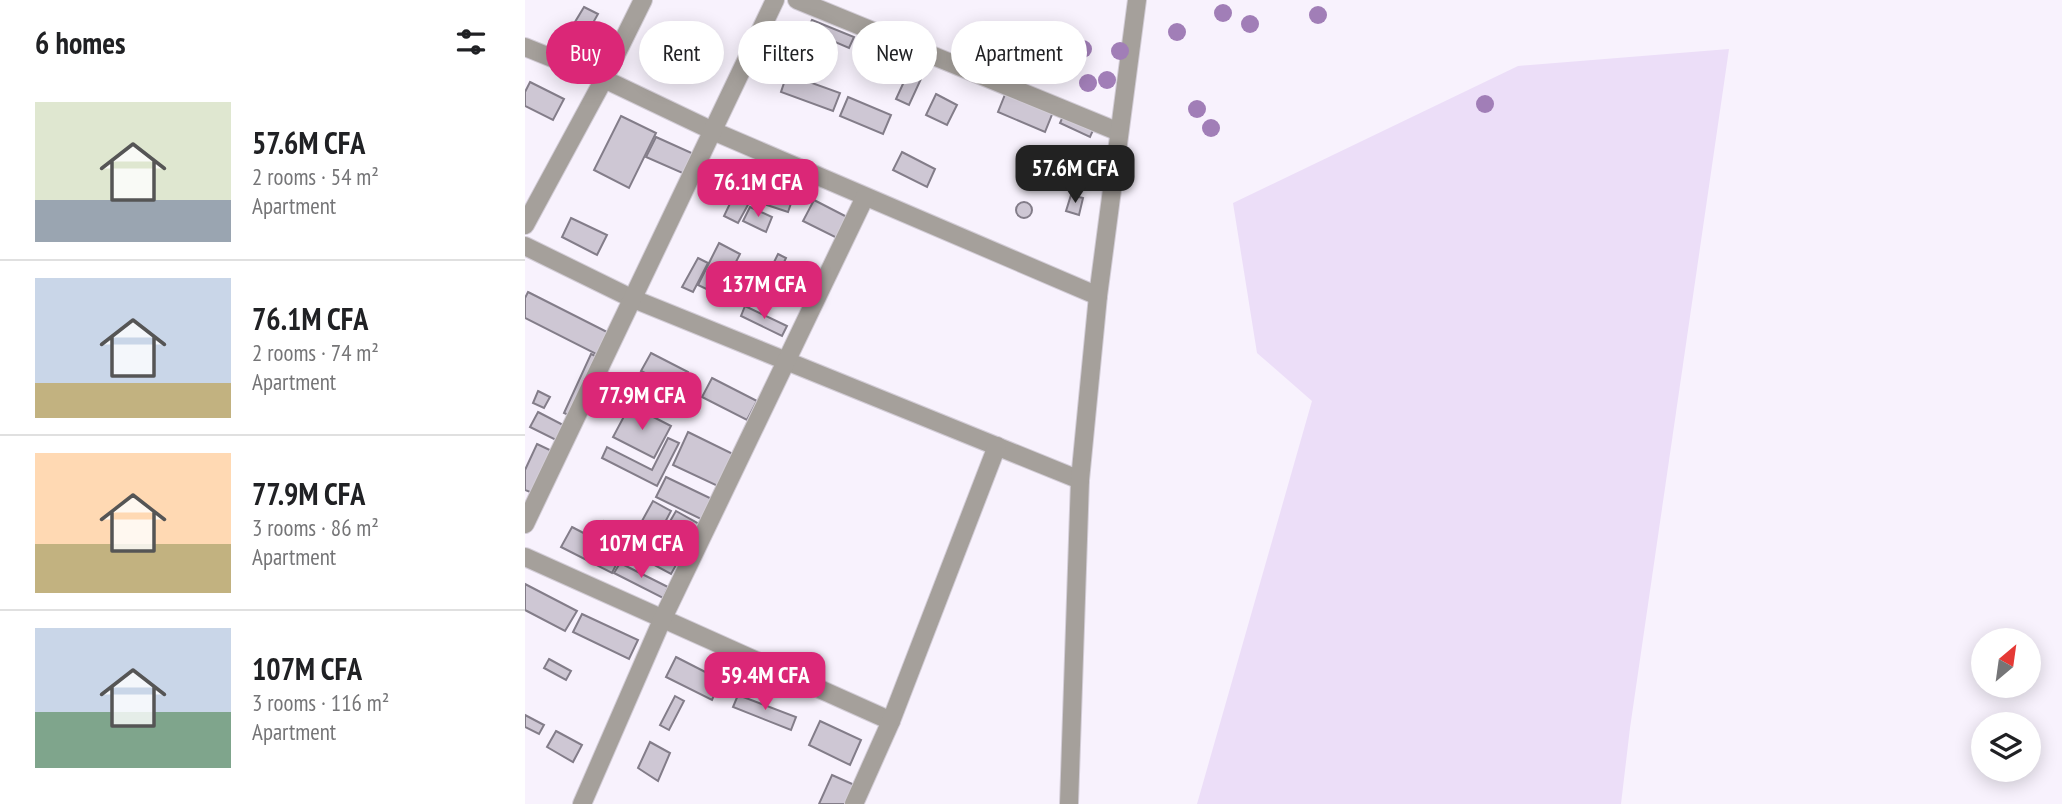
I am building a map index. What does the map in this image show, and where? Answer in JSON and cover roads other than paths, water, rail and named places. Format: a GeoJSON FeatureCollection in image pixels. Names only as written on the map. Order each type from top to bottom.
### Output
{"type":"FeatureCollection","features":[{"type":"Feature","properties":{"kind":"street"},"geometry":{"type":"LineString","coordinates":[[625,35],[642,0]]}},
{"type":"Feature","properties":{"kind":"street"},"geometry":{"type":"LineString","coordinates":[[525,524],[775,0]]}},
{"type":"Feature","properties":{"kind":"street"},"geometry":{"type":"LineString","coordinates":[[797,0],[1119,132]]}},
{"type":"Feature","properties":{"kind":"street"},"geometry":{"type":"LineString","coordinates":[[1069,804],[1080,480],[1098,296],[1137,0]]}},
{"type":"Feature","properties":{"kind":"street"},"geometry":{"type":"LineString","coordinates":[[525,47],[546,56]]}},
{"type":"Feature","properties":{"kind":"street"},"geometry":{"type":"LineString","coordinates":[[525,225],[601,84]]}},
{"type":"Feature","properties":{"kind":"street"},"geometry":{"type":"LineString","coordinates":[[614,84],[713,131],[1098,296]]}},
{"type":"Feature","properties":{"kind":"street"},"geometry":{"type":"LineString","coordinates":[[582,804],[662,620],[866,197]]}},
{"type":"Feature","properties":{"kind":"street"},"geometry":{"type":"LineString","coordinates":[[525,246],[631,298],[1080,480]]}},
{"type":"Feature","properties":{"kind":"street"},"geometry":{"type":"LineString","coordinates":[[854,804],[891,721],[997,446]]}},
{"type":"Feature","properties":{"kind":"street"},"geometry":{"type":"LineString","coordinates":[[525,557],[891,721]]}}]}
